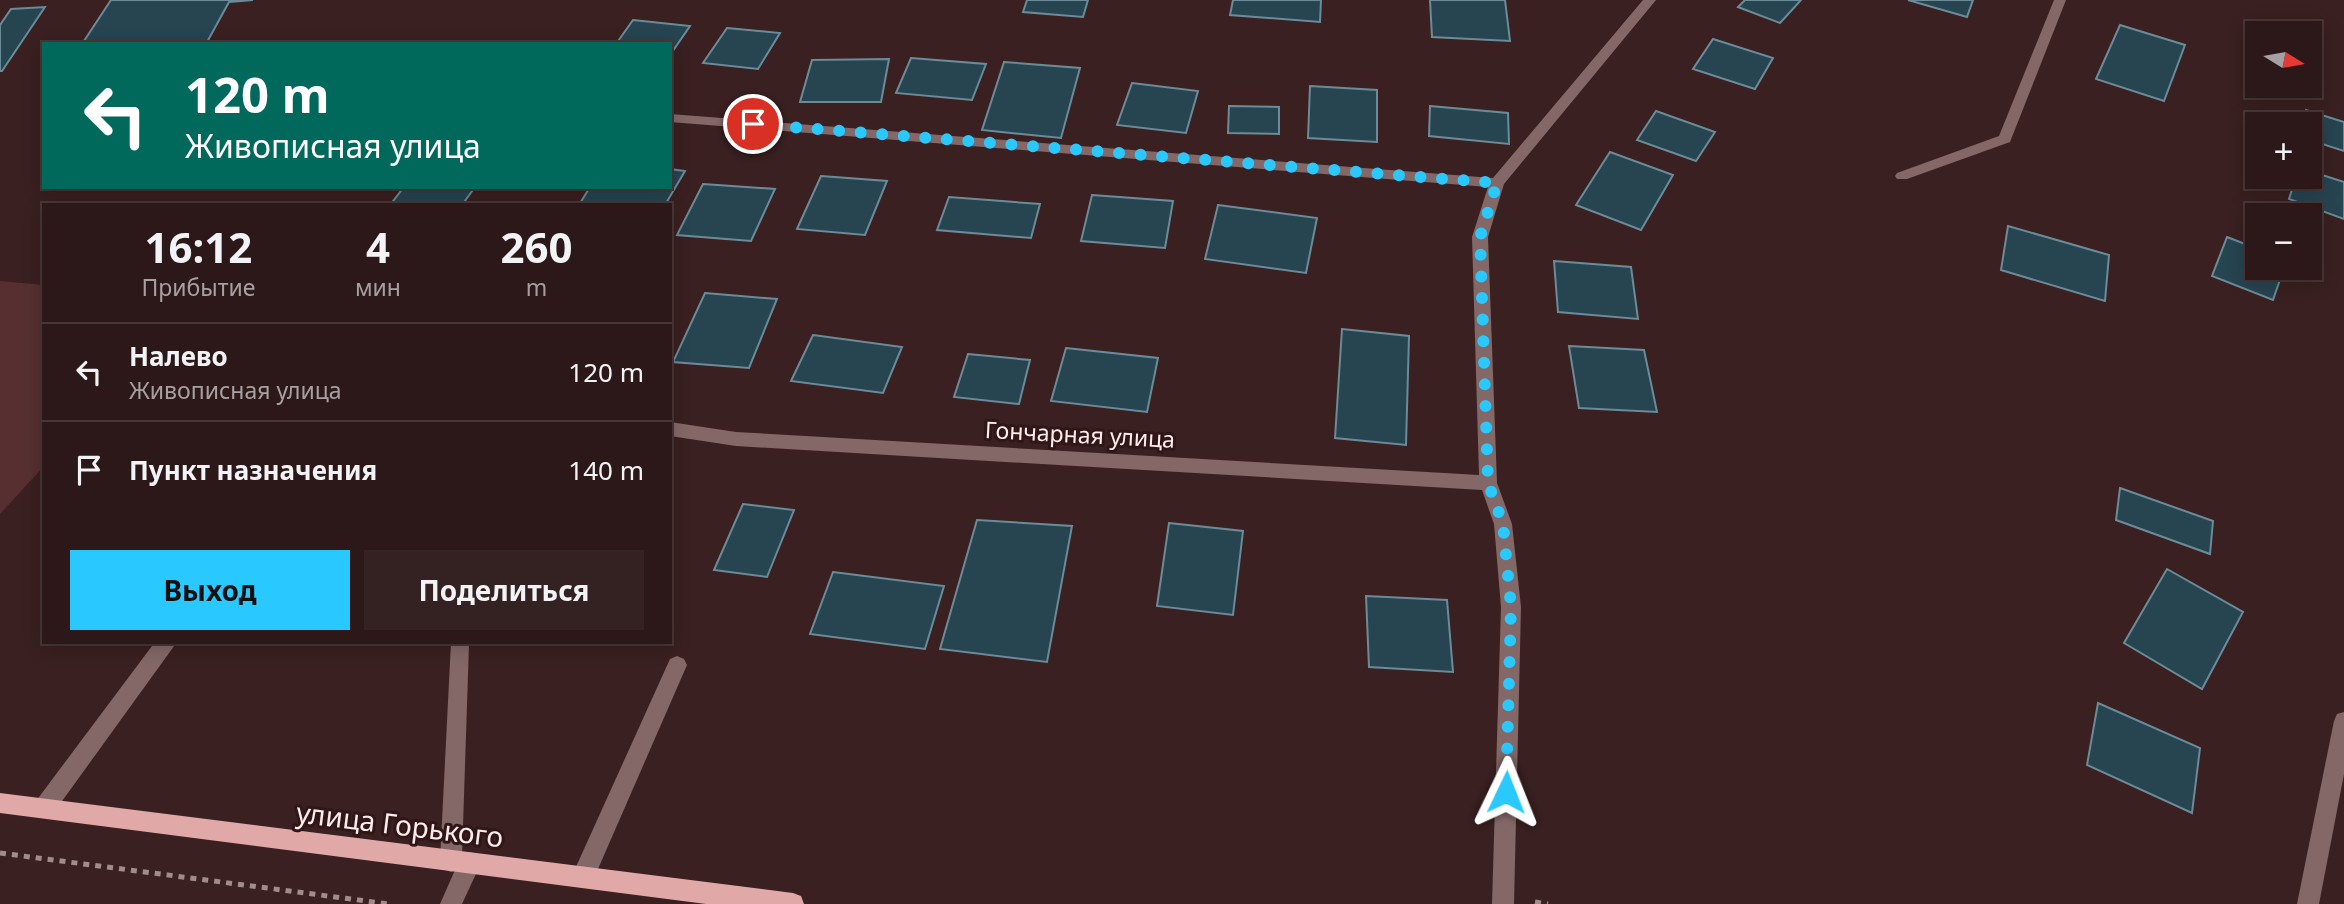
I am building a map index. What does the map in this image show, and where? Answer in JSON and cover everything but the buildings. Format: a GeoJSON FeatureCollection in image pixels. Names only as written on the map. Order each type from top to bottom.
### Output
{"type":"FeatureCollection","features":[{"type":"Feature","properties":{"kind":"main road","name":"улица Горького"},"geometry":{"type":"LineString","coordinates":[[0,803],[793,904]]}},
{"type":"Feature","properties":{"kind":"street"},"geometry":{"type":"LineString","coordinates":[[1503,904],[1511,607],[1503,524],[1488,483],[1480,237],[1497,183],[1650,0]]}},
{"type":"Feature","properties":{"kind":"street"},"geometry":{"type":"LineString","coordinates":[[1902,176],[2005,139],[2060,0]]}},
{"type":"Feature","properties":{"kind":"street"},"geometry":{"type":"LineString","coordinates":[[672,118],[1497,183]]}},
{"type":"Feature","properties":{"kind":"street","name":"Гончарная улица"},"geometry":{"type":"LineString","coordinates":[[672,429],[736,439],[1488,483]]}},
{"type":"Feature","properties":{"kind":"street"},"geometry":{"type":"LineString","coordinates":[[44,808],[166,644]]}},
{"type":"Feature","properties":{"kind":"street"},"geometry":{"type":"LineString","coordinates":[[451,904],[461,862],[459,645]]}},
{"type":"Feature","properties":{"kind":"street"},"geometry":{"type":"LineString","coordinates":[[583,877],[677,665]]}},
{"type":"Feature","properties":{"kind":"street"},"geometry":{"type":"LineString","coordinates":[[2308,904],[2344,721]]}},
{"type":"Feature","properties":{"kind":"path"},"geometry":{"type":"LineString","coordinates":[[0,853],[389,904]]}},
{"type":"Feature","properties":{"kind":"shaded area"},"geometry":{"type":"Polygon","coordinates":[[[0,281],[42,285],[42,468],[0,514],[0,281]]]}},
{"type":"Feature","properties":{"kind":"route"},"geometry":{"type":"LineString","coordinates":[[753,124],[1497,183],[1480,237],[1488,483],[1503,524],[1511,607],[1506,792]]}}]}
